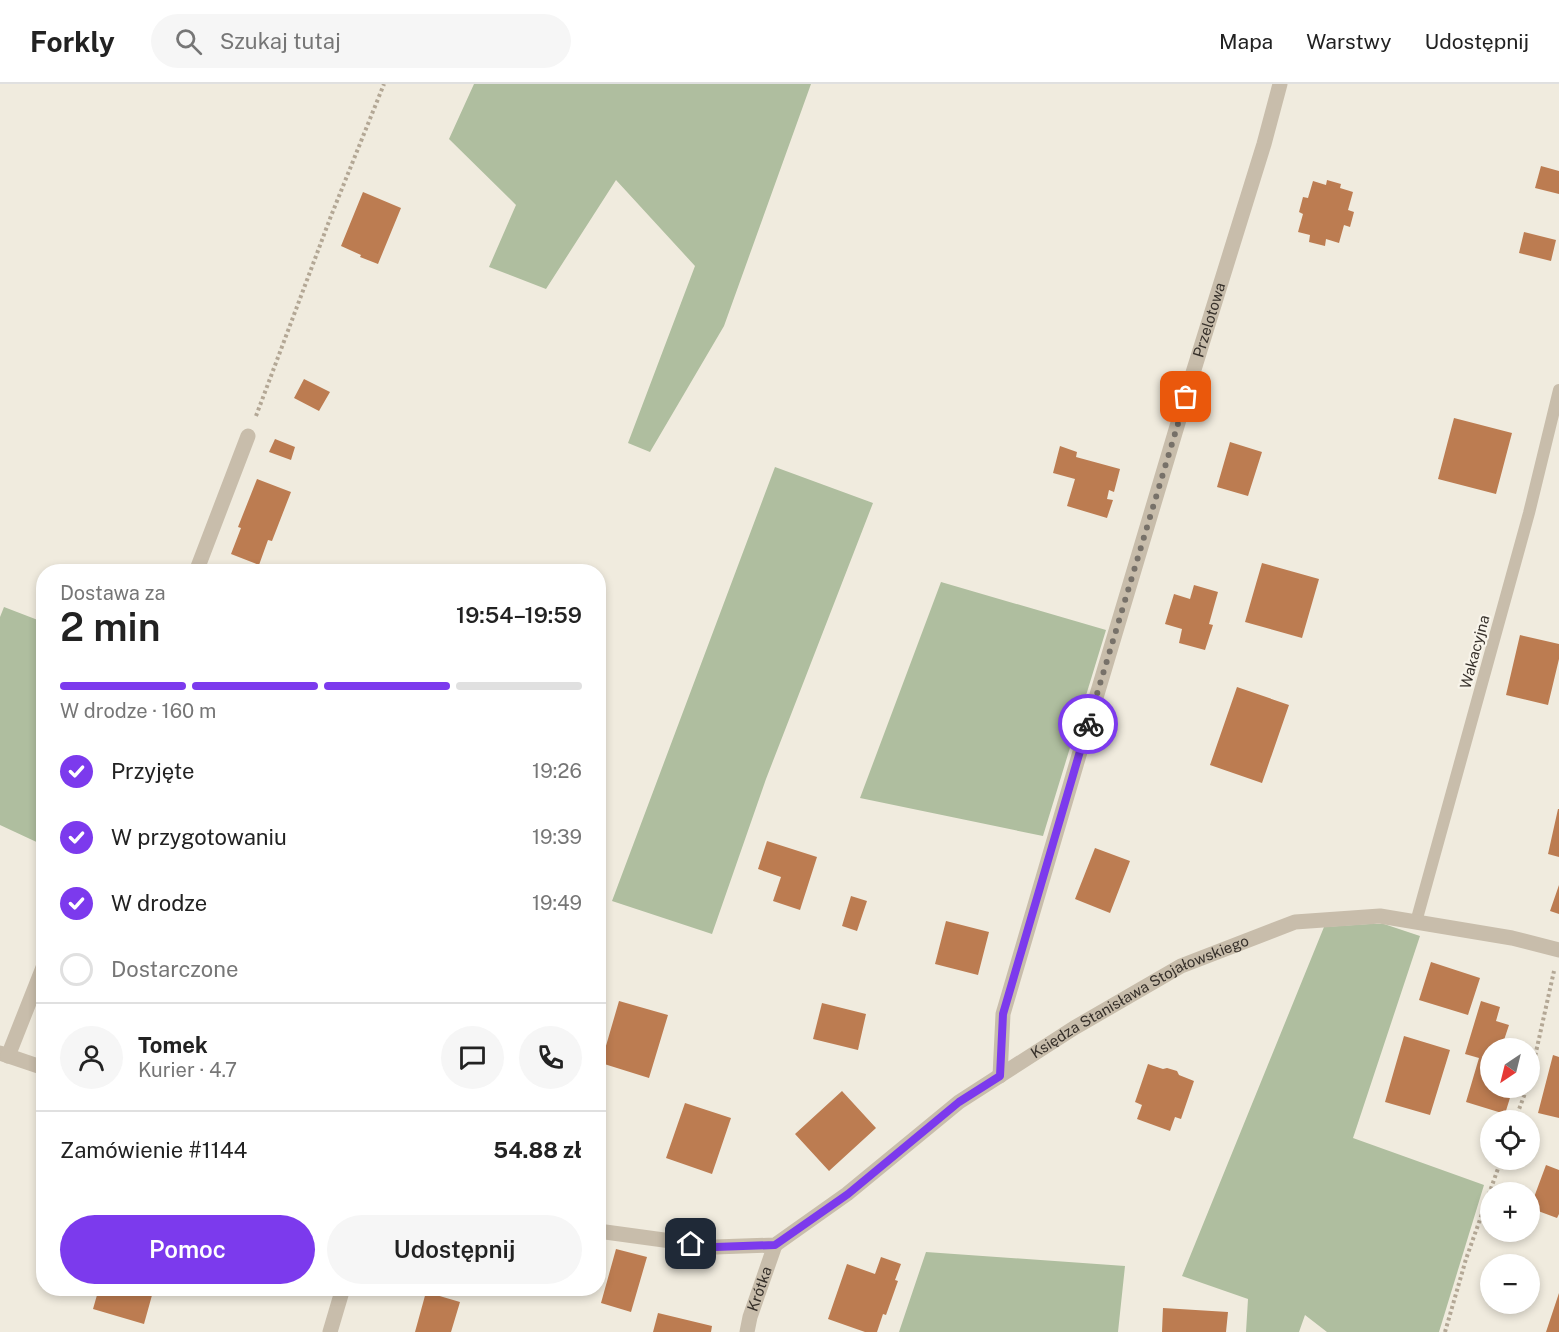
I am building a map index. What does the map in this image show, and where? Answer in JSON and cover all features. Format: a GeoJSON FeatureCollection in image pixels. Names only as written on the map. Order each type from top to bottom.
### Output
{"type":"FeatureCollection","features":[{"type":"Feature","properties":{"kind":"street","name":"Przelotowa"},"geometry":{"type":"LineString","coordinates":[[1000,1076],[1003,1014],[1280,84]]}},
{"type":"Feature","properties":{"kind":"street"},"geometry":{"type":"LineString","coordinates":[[199,564],[248,436]]}},
{"type":"Feature","properties":{"kind":"street","name":"Księdza Stanisława Stojałowskiego"},"geometry":{"type":"LineString","coordinates":[[775,1245],[848,1194],[959,1102],[1074,1028],[1181,966],[1295,922],[1380,916],[1512,938],[1559,950]]}},
{"type":"Feature","properties":{"kind":"street"},"geometry":{"type":"LineString","coordinates":[[36,983],[4,1054],[36,1065]]}},
{"type":"Feature","properties":{"kind":"street"},"geometry":{"type":"LineString","coordinates":[[606,1232],[715,1247],[775,1245]]}},
{"type":"Feature","properties":{"kind":"street","name":"Krótka"},"geometry":{"type":"LineString","coordinates":[[747,1332],[775,1245]]}},
{"type":"Feature","properties":{"kind":"street"},"geometry":{"type":"LineString","coordinates":[[330,1332],[341,1296]]}},
{"type":"Feature","properties":{"kind":"lane","name":"Wakacyjna"},"geometry":{"type":"LineString","coordinates":[[1416,922],[1529,513],[1559,390]]}},
{"type":"Feature","properties":{"kind":"path"},"geometry":{"type":"LineString","coordinates":[[248,436],[331,216],[384,84]]}},
{"type":"Feature","properties":{"kind":"path"},"geometry":{"type":"LineString","coordinates":[[1539,1038],[1559,950]]}},
{"type":"Feature","properties":{"kind":"path"},"geometry":{"type":"LineString","coordinates":[[1445,1332],[1466,1259],[1497,1170]]}},
{"type":"Feature","properties":{"kind":"green space"},"geometry":{"type":"Polygon","coordinates":[[[474,84],[811,84],[724,326],[650,452],[628,443],[695,266],[616,180],[546,289],[489,267],[516,205],[449,139],[474,84]]]}},
{"type":"Feature","properties":{"kind":"green space"},"geometry":{"type":"Polygon","coordinates":[[[775,467],[873,503],[766,779],[712,934],[612,901],[775,467]]]}},
{"type":"Feature","properties":{"kind":"green space"},"geometry":{"type":"Polygon","coordinates":[[[941,582],[1106,630],[1043,836],[860,798],[941,582]]]}},
{"type":"Feature","properties":{"kind":"green space"},"geometry":{"type":"Polygon","coordinates":[[[4,607],[36,619],[36,842],[0,825],[0,617],[4,607]]]}},
{"type":"Feature","properties":{"kind":"green space"},"geometry":{"type":"Polygon","coordinates":[[[1384,924],[1420,936],[1353,1138],[1480,1184],[1480,1198],[1439,1332],[1327,1332],[1305,1315],[1299,1332],[1246,1332],[1248,1299],[1182,1276],[1324,927],[1384,924]]]}},
{"type":"Feature","properties":{"kind":"green space"},"geometry":{"type":"Polygon","coordinates":[[[926,1252],[1125,1266],[1118,1332],[899,1332],[926,1252]]]}},
{"type":"Feature","properties":{"kind":"building"},"geometry":{"type":"Polygon","coordinates":[[[1541,166],[1559,171],[1559,194],[1535,188],[1541,166]]]}},
{"type":"Feature","properties":{"kind":"building"},"geometry":{"type":"Polygon","coordinates":[[[1327,180],[1341,184],[1340,188],[1353,192],[1348,210],[1354,212],[1350,227],[1344,225],[1339,243],[1326,239],[1325,246],[1309,242],[1310,235],[1298,232],[1303,214],[1299,212],[1303,197],[1308,198],[1313,181],[1326,185],[1327,180]]]}},
{"type":"Feature","properties":{"kind":"building"},"geometry":{"type":"Polygon","coordinates":[[[363,192],[401,208],[378,264],[341,246],[363,192]]]}},
{"type":"Feature","properties":{"kind":"building"},"geometry":{"type":"Polygon","coordinates":[[[1524,232],[1556,240],[1551,261],[1519,253],[1524,232]]]}},
{"type":"Feature","properties":{"kind":"building"},"geometry":{"type":"Polygon","coordinates":[[[304,379],[330,392],[319,411],[294,398],[304,379]]]}},
{"type":"Feature","properties":{"kind":"building"},"geometry":{"type":"Polygon","coordinates":[[[1454,418],[1512,433],[1496,494],[1438,479],[1454,418]]]}},
{"type":"Feature","properties":{"kind":"building"},"geometry":{"type":"Polygon","coordinates":[[[275,439],[295,447],[291,460],[269,452],[275,439]]]}},
{"type":"Feature","properties":{"kind":"building"},"geometry":{"type":"Polygon","coordinates":[[[1230,442],[1262,452],[1248,496],[1217,487],[1230,442]]]}},
{"type":"Feature","properties":{"kind":"building"},"geometry":{"type":"Polygon","coordinates":[[[1060,446],[1077,452],[1076,457],[1120,469],[1114,492],[1109,490],[1107,499],[1113,500],[1107,518],[1067,506],[1075,479],[1053,473],[1060,446]]]}},
{"type":"Feature","properties":{"kind":"building"},"geometry":{"type":"Polygon","coordinates":[[[257,479],[291,492],[272,541],[268,540],[259,564],[231,554],[241,528],[238,527],[257,479]]]}},
{"type":"Feature","properties":{"kind":"building"},"geometry":{"type":"Polygon","coordinates":[[[1262,563],[1319,579],[1302,638],[1245,622],[1262,563]]]}},
{"type":"Feature","properties":{"kind":"building"},"geometry":{"type":"Polygon","coordinates":[[[1194,585],[1218,592],[1209,624],[1213,625],[1205,650],[1179,643],[1182,629],[1165,624],[1174,594],[1190,599],[1194,585]]]}},
{"type":"Feature","properties":{"kind":"building"},"geometry":{"type":"Polygon","coordinates":[[[1520,635],[1559,644],[1559,659],[1548,705],[1506,695],[1520,635]]]}},
{"type":"Feature","properties":{"kind":"building"},"geometry":{"type":"Polygon","coordinates":[[[1237,687],[1289,705],[1262,783],[1210,765],[1237,687]]]}},
{"type":"Feature","properties":{"kind":"building"},"geometry":{"type":"Polygon","coordinates":[[[1559,809],[1559,857],[1548,854],[1559,809]]]}},
{"type":"Feature","properties":{"kind":"building"},"geometry":{"type":"Polygon","coordinates":[[[767,841],[817,857],[800,910],[773,901],[781,877],[758,869],[767,841]]]}},
{"type":"Feature","properties":{"kind":"building"},"geometry":{"type":"Polygon","coordinates":[[[1095,848],[1130,861],[1110,913],[1075,899],[1095,848]]]}},
{"type":"Feature","properties":{"kind":"building"},"geometry":{"type":"Polygon","coordinates":[[[1559,885],[1559,914],[1550,911],[1559,885]]]}},
{"type":"Feature","properties":{"kind":"building"},"geometry":{"type":"Polygon","coordinates":[[[851,896],[867,901],[857,931],[842,926],[851,896]]]}},
{"type":"Feature","properties":{"kind":"building"},"geometry":{"type":"Polygon","coordinates":[[[946,921],[989,932],[978,975],[935,964],[946,921]]]}},
{"type":"Feature","properties":{"kind":"building"},"geometry":{"type":"Polygon","coordinates":[[[1431,962],[1480,978],[1468,1015],[1419,1000],[1431,962]]]}},
{"type":"Feature","properties":{"kind":"building"},"geometry":{"type":"Polygon","coordinates":[[[619,1001],[668,1015],[649,1078],[606,1065],[606,1046],[619,1001]]]}},
{"type":"Feature","properties":{"kind":"building"},"geometry":{"type":"Polygon","coordinates":[[[1481,1001],[1500,1007],[1496,1021],[1509,1025],[1505,1038],[1480,1038],[1480,1098],[1510,1098],[1506,1110],[1492,1110],[1466,1102],[1479,1058],[1465,1054],[1481,1001]]]}},
{"type":"Feature","properties":{"kind":"building"},"geometry":{"type":"Polygon","coordinates":[[[822,1003],[866,1014],[858,1050],[813,1039],[822,1003]]]}},
{"type":"Feature","properties":{"kind":"building"},"geometry":{"type":"Polygon","coordinates":[[[1404,1036],[1450,1050],[1430,1115],[1385,1102],[1404,1036]]]}},
{"type":"Feature","properties":{"kind":"building"},"geometry":{"type":"Polygon","coordinates":[[[1553,1055],[1559,1057],[1559,1118],[1540,1113],[1539,1110],[1553,1055]]]}},
{"type":"Feature","properties":{"kind":"building"},"geometry":{"type":"Polygon","coordinates":[[[1148,1064],[1177,1071],[1179,1075],[1194,1081],[1181,1119],[1175,1117],[1170,1131],[1137,1119],[1142,1105],[1135,1102],[1148,1064]]]}},
{"type":"Feature","properties":{"kind":"building"},"geometry":{"type":"Polygon","coordinates":[[[842,1091],[876,1128],[829,1171],[795,1134],[842,1091]]]}},
{"type":"Feature","properties":{"kind":"building"},"geometry":{"type":"Polygon","coordinates":[[[685,1103],[731,1118],[712,1174],[666,1158],[685,1103]]]}},
{"type":"Feature","properties":{"kind":"building"},"geometry":{"type":"Polygon","coordinates":[[[1546,1165],[1559,1170],[1559,1214],[1557,1218],[1540,1212],[1540,1182],[1546,1165]]]}},
{"type":"Feature","properties":{"kind":"building"},"geometry":{"type":"Polygon","coordinates":[[[616,1249],[647,1257],[631,1312],[601,1303],[603,1296],[606,1296],[606,1285],[616,1249]]]}},
{"type":"Feature","properties":{"kind":"building"},"geometry":{"type":"Polygon","coordinates":[[[881,1257],[901,1264],[895,1280],[898,1281],[886,1315],[883,1314],[877,1332],[865,1332],[828,1319],[847,1264],[875,1274],[881,1257]]]}},
{"type":"Feature","properties":{"kind":"building"},"geometry":{"type":"Polygon","coordinates":[[[1559,1293],[1559,1332],[1546,1332],[1559,1293]]]}},
{"type":"Feature","properties":{"kind":"building"},"geometry":{"type":"Polygon","coordinates":[[[97,1296],[152,1296],[144,1324],[93,1309],[97,1296]]]}},
{"type":"Feature","properties":{"kind":"building"},"geometry":{"type":"Polygon","coordinates":[[[425,1296],[440,1296],[460,1302],[451,1332],[415,1332],[425,1296]]]}},
{"type":"Feature","properties":{"kind":"building"},"geometry":{"type":"Polygon","coordinates":[[[1163,1308],[1228,1312],[1226,1332],[1162,1332],[1163,1308]]]}},
{"type":"Feature","properties":{"kind":"building"},"geometry":{"type":"Polygon","coordinates":[[[658,1313],[712,1326],[711,1332],[653,1332],[658,1313]]]}},
{"type":"Feature","properties":{"kind":"way so far"},"geometry":{"type":"LineString","coordinates":[[1088,724],[1186,397]]}},
{"type":"Feature","properties":{"kind":"route"},"geometry":{"type":"LineString","coordinates":[[691,1244],[715,1247],[775,1245],[848,1194],[959,1102],[1000,1076],[1003,1014],[1088,724]]}}]}
